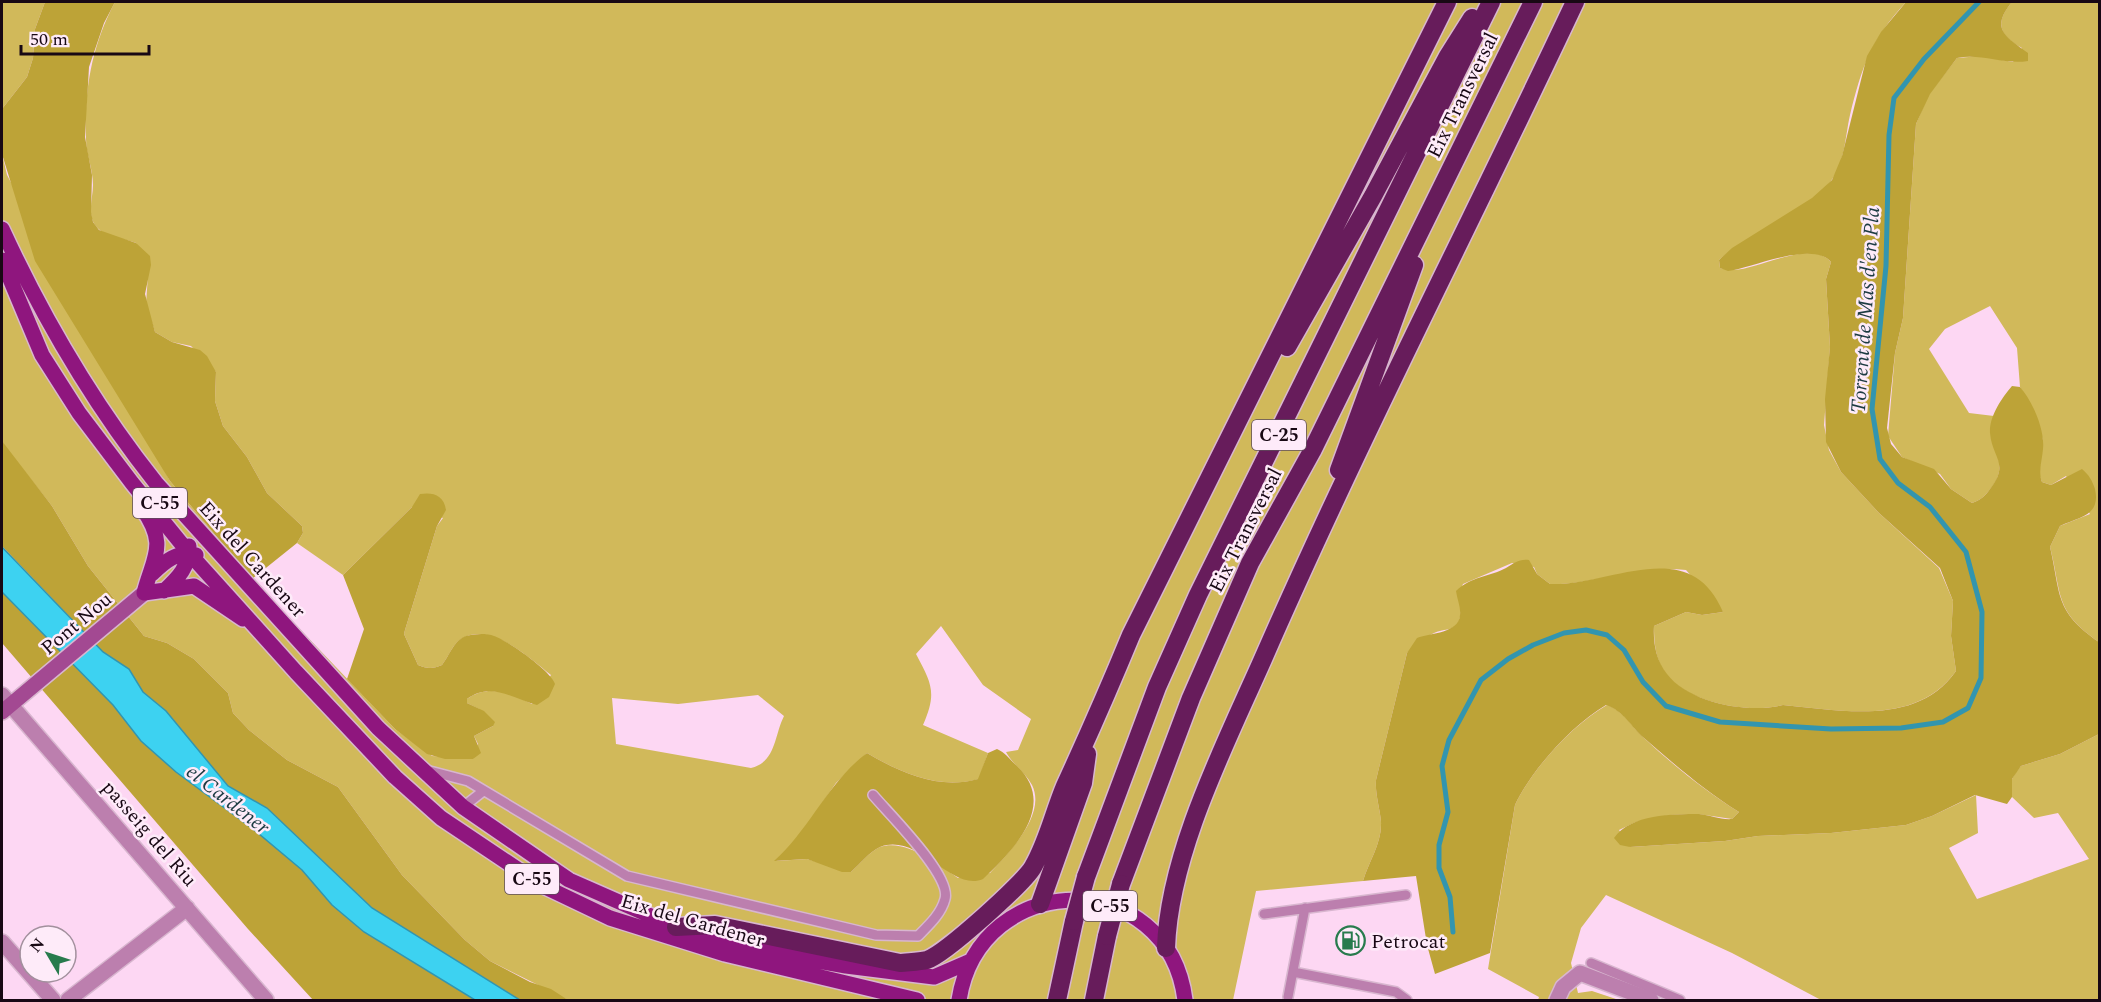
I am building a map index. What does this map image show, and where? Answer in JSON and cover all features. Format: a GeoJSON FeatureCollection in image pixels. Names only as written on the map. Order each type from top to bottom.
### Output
{"type":"FeatureCollection","features":[{"type":"Feature","properties":{"kind":"highway"},"geometry":{"type":"LineString","coordinates":[[676,927],[715,925],[900,963],[928,960],[950,945],[1018,886],[1032,868],[1131,635],[1447,2]]}},
{"type":"Feature","properties":{"kind":"highway"},"geometry":{"type":"LineString","coordinates":[[1179,537],[1373,196],[1448,56],[1482,2]]}},
{"type":"Feature","properties":{"kind":"highway","name":"Eix Transversal"},"geometry":{"type":"LineString","coordinates":[[1057,1000],[1086,877],[1153,697],[1198,596],[1491,2]]}},
{"type":"Feature","properties":{"kind":"highway","name":"Eix Transversal"},"geometry":{"type":"LineString","coordinates":[[1094,1000],[1107,936],[1121,884],[1191,698],[1250,563],[1312,451],[1533,2]]}},
{"type":"Feature","properties":{"kind":"highway"},"geometry":{"type":"LineString","coordinates":[[1166,948],[1171,892],[1191,832],[1305,564],[1575,2]]}},
{"type":"Feature","properties":{"kind":"highway"},"geometry":{"type":"LineString","coordinates":[[1305,564],[1447,174]]}},
{"type":"Feature","properties":{"kind":"highway"},"geometry":{"type":"LineString","coordinates":[[1040,904],[1083,783],[1089,738]]}},
{"type":"Feature","properties":{"kind":"main road","name":"Eix del Cardener"},"geometry":{"type":"LineString","coordinates":[[4,235],[69,360],[104,413],[156,483],[378,728],[463,807],[569,880],[676,927],[790,956],[912,976],[934,977],[971,962]]}},
{"type":"Feature","properties":{"kind":"main road","name":"Eix del Cardener"},"geometry":{"type":"LineString","coordinates":[[2,263],[42,355],[79,413],[118,466],[189,553],[396,777],[441,819],[541,885],[610,918],[666,938],[917,1000]]}},
{"type":"Feature","properties":{"kind":"main road","name":"Eix del Cardener"},"geometry":{"type":"LineString","coordinates":[[104,413],[111,435],[151,492],[189,536],[189,553]]}},
{"type":"Feature","properties":{"kind":"main road","name":"Eix del Cardener"},"geometry":{"type":"LineString","coordinates":[[118,466],[135,499],[155,528],[157,557],[143,590],[164,591],[194,586],[268,638]]}},
{"type":"Feature","properties":{"kind":"main road","name":"Eix del Cardener"},"geometry":{"type":"LineString","coordinates":[[189,553],[208,558],[286,643],[329,675]]}},
{"type":"Feature","properties":{"kind":"main road"},"geometry":{"type":"LineString","coordinates":[[143,590],[176,556],[189,553],[189,562],[178,579],[164,591]]}},
{"type":"Feature","properties":{"kind":"main road","name":"C-55"},"geometry":{"type":"LineString","coordinates":[[959,1000],[971,962],[985,940],[1003,923],[1040,904],[1074,899],[1113,907],[1143,923],[1166,948],[1178,972],[1185,1000]]}},
{"type":"Feature","properties":{"kind":"street"},"geometry":{"type":"LineString","coordinates":[[2,221],[4,235]]}},
{"type":"Feature","properties":{"kind":"street","name":"Pont Nou"},"geometry":{"type":"LineString","coordinates":[[4,704],[34,685],[143,590]]}},
{"type":"Feature","properties":{"kind":"street","name":"passeig del Riu"},"geometry":{"type":"LineString","coordinates":[[4,704],[187,908],[266,1000]]}},
{"type":"Feature","properties":{"kind":"street"},"geometry":{"type":"LineString","coordinates":[[68,1000],[187,908]]}},
{"type":"Feature","properties":{"kind":"street"},"geometry":{"type":"LineString","coordinates":[[2,942],[53,1000]]}},
{"type":"Feature","properties":{"kind":"street"},"geometry":{"type":"LineString","coordinates":[[1557,1000],[1563,987],[1580,974],[1651,1000]]}},
{"type":"Feature","properties":{"kind":"lane"},"geometry":{"type":"LineString","coordinates":[[422,770],[468,781],[482,792],[627,876],[876,935],[918,936],[934,920],[946,897],[943,881],[934,866],[873,795]]}},
{"type":"Feature","properties":{"kind":"lane"},"geometry":{"type":"LineString","coordinates":[[463,807],[482,792]]}},
{"type":"Feature","properties":{"kind":"lane"},"geometry":{"type":"LineString","coordinates":[[1264,914],[1406,895]]}},
{"type":"Feature","properties":{"kind":"lane"},"geometry":{"type":"LineString","coordinates":[[1288,997],[1305,908]]}},
{"type":"Feature","properties":{"kind":"lane"},"geometry":{"type":"LineString","coordinates":[[1591,963],[1680,1000]]}},
{"type":"Feature","properties":{"kind":"lane"},"geometry":{"type":"LineString","coordinates":[[1293,972],[1396,992],[1407,1000]]}},
{"type":"Feature","properties":{"kind":"shaded area"},"geometry":{"type":"Polygon","coordinates":[[[2,2],[45,2],[35,29],[33,58],[27,77],[2,109],[2,2]]]}},
{"type":"Feature","properties":{"kind":"shaded area"},"geometry":{"type":"Polygon","coordinates":[[[45,2],[115,2],[104,23],[89,67],[85,137],[92,175],[93,222],[99,230],[136,243],[150,256],[151,265],[145,294],[155,332],[172,342],[200,350],[207,356],[216,372],[215,401],[223,426],[247,457],[267,493],[302,526],[303,533],[297,543],[252,579],[170,481],[35,261],[2,154],[2,109],[27,77],[33,58],[35,29],[45,2]]]}},
{"type":"Feature","properties":{"kind":"shaded area"},"geometry":{"type":"Polygon","coordinates":[[[115,2],[1906,2],[1884,29],[1869,54],[1850,115],[1842,158],[1831,181],[1808,202],[1746,240],[1719,260],[1720,268],[1734,270],[1811,253],[1831,262],[1826,279],[1830,347],[1824,425],[1829,450],[1841,472],[1879,513],[1939,568],[1953,601],[1951,636],[1956,671],[1939,689],[1920,701],[1899,708],[1853,711],[1783,705],[1736,707],[1718,703],[1686,691],[1673,682],[1661,666],[1657,655],[1654,626],[1686,612],[1702,615],[1723,612],[1686,570],[1651,570],[1550,584],[1537,574],[1534,567],[1512,563],[1463,584],[1459,599],[1461,608],[1459,622],[1450,629],[1438,631],[1424,639],[1407,653],[1376,780],[1381,830],[1363,881],[1256,891],[1233,1000],[568,1000],[490,961],[465,940],[402,875],[338,787],[287,760],[249,730],[233,713],[228,693],[194,659],[167,643],[144,636],[88,566],[52,506],[2,441],[2,154],[7,175],[170,481],[252,579],[395,729],[432,756],[473,759],[478,744],[474,736],[493,726],[479,709],[467,703],[467,699],[475,694],[491,691],[516,696],[532,704],[551,675],[509,644],[484,634],[472,634],[458,641],[442,665],[430,668],[418,665],[404,634],[437,526],[443,518],[412,507],[343,575],[297,543],[303,533],[302,526],[267,493],[247,457],[223,426],[215,401],[216,372],[191,346],[172,342],[155,332],[146,304],[148,275],[136,243],[103,232],[93,221],[91,211],[93,179],[87,150],[86,103],[95,51],[115,2]],[[941,626],[916,654],[931,689],[930,705],[923,725],[988,753],[979,779],[949,782],[921,778],[867,753],[836,783],[800,835],[776,861],[807,859],[851,872],[876,849],[890,845],[911,849],[958,878],[990,873],[1023,833],[1034,809],[1035,797],[1029,780],[1006,752],[1018,750],[1031,719],[983,685],[941,626]],[[758,695],[678,704],[612,698],[616,744],[751,768],[759,765],[770,754],[784,716],[758,695]]]}},
{"type":"Feature","properties":{"kind":"shaded area"},"geometry":{"type":"Polygon","coordinates":[[[1906,2],[2012,2],[2005,11],[2001,26],[2007,37],[2028,53],[2028,61],[1957,58],[1930,94],[1916,124],[1903,318],[1895,353],[1887,428],[1891,444],[1902,457],[1934,469],[1951,489],[1972,503],[1975,502],[1988,491],[1999,473],[1990,433],[1994,414],[2012,386],[2020,387],[2034,408],[2042,433],[2043,449],[2040,470],[2042,482],[2051,485],[2082,469],[2091,480],[2096,498],[2092,510],[2060,526],[2050,547],[2058,590],[2067,611],[2084,631],[2099,642],[2099,734],[2060,754],[2021,766],[2012,779],[2012,797],[2007,804],[1975,795],[1932,816],[1906,825],[1831,833],[1758,836],[1725,841],[1630,847],[1620,845],[1614,838],[1621,830],[1642,820],[1665,815],[1689,814],[1732,819],[1739,812],[1690,777],[1644,738],[1623,715],[1606,705],[1580,724],[1554,749],[1522,791],[1515,805],[1490,953],[1435,974],[1427,945],[1416,876],[1363,881],[1381,830],[1376,780],[1407,653],[1417,638],[1450,629],[1455,625],[1460,612],[1456,591],[1468,582],[1525,560],[1529,560],[1537,574],[1550,584],[1574,583],[1647,569],[1670,569],[1691,575],[1709,588],[1723,612],[1702,615],[1686,612],[1654,626],[1655,645],[1663,669],[1677,684],[1704,699],[1720,704],[1754,708],[1783,705],[1853,711],[1899,708],[1921,701],[1940,689],[1956,671],[1951,636],[1953,601],[1940,568],[1879,513],[1841,472],[1826,442],[1825,399],[1830,347],[1826,279],[1831,262],[1822,256],[1797,254],[1728,271],[1720,268],[1719,260],[1732,248],[1812,198],[1832,180],[1842,156],[1867,56],[1881,32],[1906,2]]]}},
{"type":"Feature","properties":{"kind":"shaded area"},"geometry":{"type":"Polygon","coordinates":[[[2012,2],[2099,2],[2099,642],[2084,631],[2067,611],[2059,590],[2050,547],[2060,526],[2090,514],[2066,476],[2051,485],[2042,482],[2039,474],[2043,440],[2032,408],[2020,387],[2017,348],[1990,306],[1945,329],[1929,349],[1969,413],[1994,416],[1992,427],[1999,470],[1997,479],[1989,491],[1972,503],[1951,489],[1940,474],[1902,457],[1888,436],[1895,353],[1903,318],[1916,124],[1929,94],[1957,58],[1980,56],[2013,62],[2022,48],[2008,38],[2001,22],[2012,2]]]}},
{"type":"Feature","properties":{"kind":"shaded area"},"geometry":{"type":"Polygon","coordinates":[[[2,441],[52,506],[88,566],[144,636],[167,643],[194,659],[228,693],[233,713],[249,730],[287,760],[338,787],[402,875],[465,940],[490,961],[530,982],[551,989],[568,1000],[520,1000],[372,908],[267,808],[228,786],[166,711],[143,692],[129,669],[103,652],[2,546],[2,441]]]}},
{"type":"Feature","properties":{"kind":"shaded area"},"geometry":{"type":"Polygon","coordinates":[[[420,494],[437,496],[443,501],[446,510],[437,526],[404,634],[418,665],[430,668],[442,665],[462,638],[487,634],[500,639],[528,657],[552,678],[555,684],[549,697],[537,705],[493,691],[476,694],[467,699],[467,703],[484,711],[495,722],[493,726],[474,736],[481,753],[473,759],[445,759],[427,754],[395,729],[347,679],[364,629],[343,575],[412,507],[420,494]]]}},
{"type":"Feature","properties":{"kind":"shaded area"},"geometry":{"type":"Polygon","coordinates":[[[2,592],[113,705],[141,741],[176,772],[253,829],[302,870],[332,905],[364,932],[475,1000],[313,1000],[248,929],[2,643],[2,592]]]}},
{"type":"Feature","properties":{"kind":"shaded area"},"geometry":{"type":"Polygon","coordinates":[[[1607,705],[1623,715],[1644,738],[1678,768],[1739,812],[1732,819],[1698,814],[1670,815],[1636,822],[1619,830],[1630,847],[1725,841],[1758,836],[1831,833],[1906,825],[1932,816],[1976,795],[1978,833],[1949,848],[1977,899],[2089,859],[2058,813],[2034,818],[2012,797],[2012,779],[2021,766],[2060,754],[2099,734],[2099,1000],[1821,1000],[1732,953],[1606,895],[1581,928],[1571,963],[1578,993],[1592,991],[1619,1000],[1538,1000],[1539,997],[1488,969],[1515,805],[1522,791],[1554,749],[1580,724],[1607,705]]]}},
{"type":"Feature","properties":{"kind":"shaded area"},"geometry":{"type":"Polygon","coordinates":[[[997,749],[1017,766],[1029,781],[1033,796],[1032,811],[1027,826],[1018,841],[983,879],[971,881],[959,878],[922,854],[894,845],[876,849],[851,872],[842,872],[807,859],[774,861],[798,835],[841,778],[867,753],[921,778],[963,782],[978,779],[988,753],[997,749]]]}},
{"type":"Feature","properties":{"kind":"water","name":"el Cardener"},"geometry":{"type":"Polygon","coordinates":[[[2,547],[103,652],[129,669],[143,692],[166,711],[228,786],[267,808],[372,908],[520,1000],[475,1000],[364,932],[332,905],[302,870],[253,829],[176,772],[141,741],[113,705],[2,592],[2,547]]]}},
{"type":"Feature","properties":{"kind":"waterway","name":"Torrent de Mas d'en Pla"},"geometry":{"type":"LineString","coordinates":[[1453,932],[1450,897],[1439,868],[1439,845],[1448,812],[1442,766],[1449,740],[1481,680],[1508,659],[1533,645],[1564,633],[1586,630],[1607,635],[1624,650],[1643,682],[1666,706],[1720,722],[1831,729],[1901,728],[1943,722],[1968,708],[1981,678],[1982,612],[1966,552],[1930,507],[1898,483],[1880,459],[1872,409],[1886,266],[1889,135],[1894,98],[1924,59],[1979,2]]}},
{"type":"Feature","properties":{"kind":"place","name":"Petrocat"},"geometry":{"type":"Point","coordinates":[1350,941]}}]}
